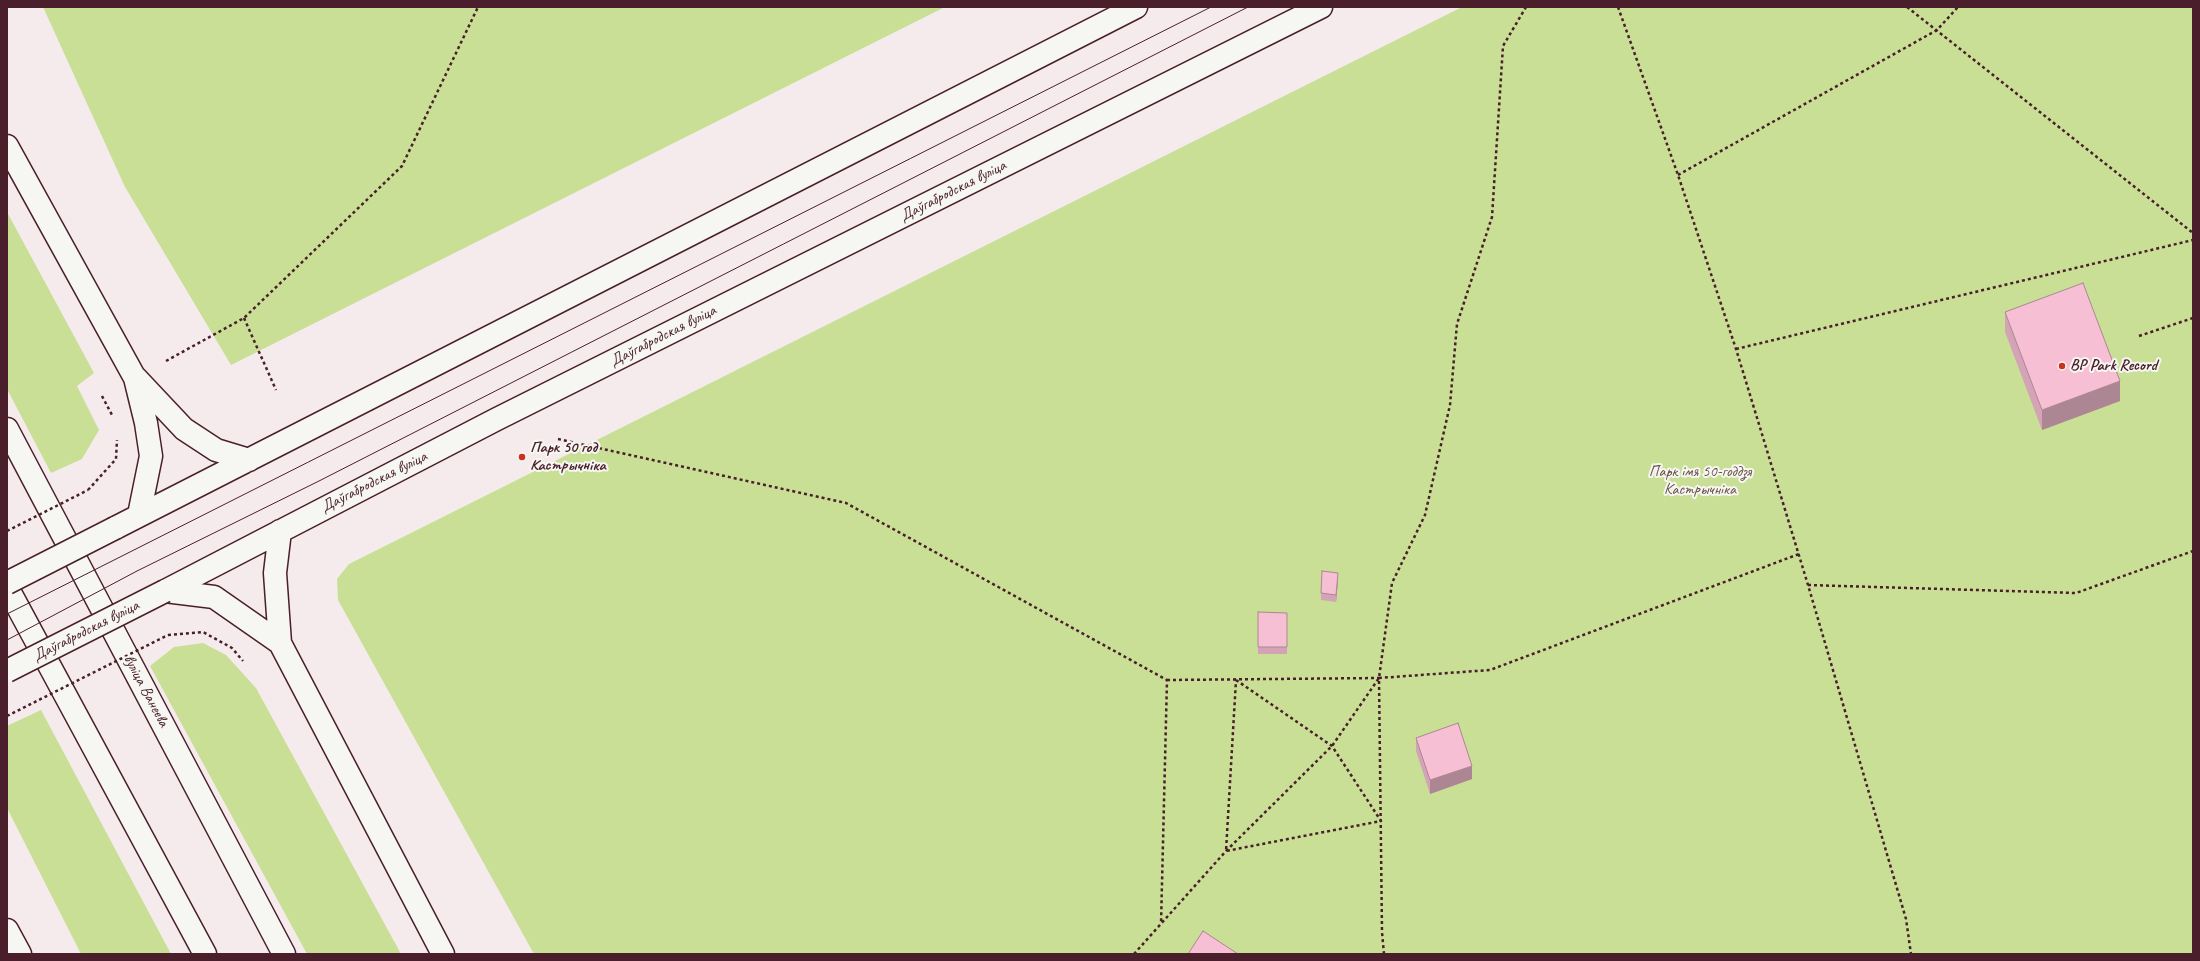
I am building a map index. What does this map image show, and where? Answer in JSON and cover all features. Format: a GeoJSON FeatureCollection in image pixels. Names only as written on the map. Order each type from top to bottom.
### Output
{"type":"FeatureCollection","features":[{"type":"Feature","properties":{"kind":"main road"},"geometry":{"type":"LineString","coordinates":[[7,583],[1136,7]]}},
{"type":"Feature","properties":{"kind":"main road","name":"Даўгабродская вуліца"},"geometry":{"type":"LineString","coordinates":[[7,671],[166,591],[497,419],[1321,7]]}},
{"type":"Feature","properties":{"kind":"main road"},"geometry":{"type":"LineString","coordinates":[[7,146],[135,378],[184,429],[216,450],[249,460]]}},
{"type":"Feature","properties":{"kind":"main road"},"geometry":{"type":"LineString","coordinates":[[135,378],[146,423],[151,456],[139,515]]}},
{"type":"Feature","properties":{"kind":"main road","name":"вуліца Ванеева"},"geometry":{"type":"LineString","coordinates":[[7,429],[284,954]]}},
{"type":"Feature","properties":{"kind":"main road"},"geometry":{"type":"LineString","coordinates":[[280,531],[275,573],[280,643],[443,954]]}},
{"type":"Feature","properties":{"kind":"main road"},"geometry":{"type":"LineString","coordinates":[[7,587],[205,954]]}},
{"type":"Feature","properties":{"kind":"main road"},"geometry":{"type":"LineString","coordinates":[[166,591],[214,597],[280,643]]}},
{"type":"Feature","properties":{"kind":"main road"},"geometry":{"type":"LineString","coordinates":[[7,930],[20,954]]}},
{"type":"Feature","properties":{"kind":"path"},"geometry":{"type":"LineString","coordinates":[[166,361],[244,318],[402,166],[478,7]]}},
{"type":"Feature","properties":{"kind":"path"},"geometry":{"type":"LineString","coordinates":[[1384,954],[1382,932],[1379,678],[1392,583],[1425,515],[1450,405],[1456,324],[1492,218],[1503,46],[1526,7]]}},
{"type":"Feature","properties":{"kind":"path"},"geometry":{"type":"LineString","coordinates":[[1618,7],[1678,175],[1736,349],[1799,554],[1906,919],[1911,954]]}},
{"type":"Feature","properties":{"kind":"path"},"geometry":{"type":"LineString","coordinates":[[1907,7],[2193,233]]}},
{"type":"Feature","properties":{"kind":"path"},"geometry":{"type":"LineString","coordinates":[[1678,175],[1937,30],[1958,7]]}},
{"type":"Feature","properties":{"kind":"path"},"geometry":{"type":"LineString","coordinates":[[1736,349],[2193,240]]}},
{"type":"Feature","properties":{"kind":"path"},"geometry":{"type":"LineString","coordinates":[[244,318],[276,390]]}},
{"type":"Feature","properties":{"kind":"path"},"geometry":{"type":"LineString","coordinates":[[2139,336],[2193,318]]}},
{"type":"Feature","properties":{"kind":"path"},"geometry":{"type":"LineString","coordinates":[[102,396],[115,420]]}},
{"type":"Feature","properties":{"kind":"path"},"geometry":{"type":"LineString","coordinates":[[7,531],[88,490],[116,459],[118,433]]}},
{"type":"Feature","properties":{"kind":"path"},"geometry":{"type":"LineString","coordinates":[[558,439],[846,504],[1167,680],[1379,678],[1490,670],[1799,554]]}},
{"type":"Feature","properties":{"kind":"path"},"geometry":{"type":"LineString","coordinates":[[1808,586],[2076,592],[2193,551]]}},
{"type":"Feature","properties":{"kind":"path"},"geometry":{"type":"LineString","coordinates":[[7,716],[168,635],[203,632],[232,648],[243,662]]}},
{"type":"Feature","properties":{"kind":"path"},"geometry":{"type":"LineString","coordinates":[[1134,954],[1226,850],[1332,746],[1379,678]]}},
{"type":"Feature","properties":{"kind":"path"},"geometry":{"type":"LineString","coordinates":[[1161,924],[1167,680]]}},
{"type":"Feature","properties":{"kind":"path"},"geometry":{"type":"LineString","coordinates":[[1236,680],[1332,746],[1381,821]]}},
{"type":"Feature","properties":{"kind":"path"},"geometry":{"type":"LineString","coordinates":[[1226,850],[1236,680]]}},
{"type":"Feature","properties":{"kind":"path"},"geometry":{"type":"LineString","coordinates":[[1226,850],[1381,821]]}},
{"type":"Feature","properties":{"kind":"green space"},"geometry":{"type":"Polygon","coordinates":[[[43,7],[945,7],[231,365],[125,187],[43,7]]]}},
{"type":"Feature","properties":{"kind":"green space","name":"Парк імя 50-годдзя Кастрычніка"},"geometry":{"type":"Polygon","coordinates":[[[1462,7],[2193,7],[2193,954],[534,954],[338,600],[337,579],[349,564],[1462,7]]]}},
{"type":"Feature","properties":{"kind":"green space"},"geometry":{"type":"Polygon","coordinates":[[[7,212],[94,373],[77,386],[99,430],[82,459],[51,473],[7,389],[7,212]]]}},
{"type":"Feature","properties":{"kind":"green space"},"geometry":{"type":"Polygon","coordinates":[[[203,643],[226,655],[256,688],[401,954],[307,954],[150,666],[174,647],[203,643]]]}},
{"type":"Feature","properties":{"kind":"green space"},"geometry":{"type":"Polygon","coordinates":[[[41,710],[171,954],[81,954],[7,808],[7,726],[41,710]]]}},
{"type":"Feature","properties":{"kind":"building","name":"BP Park Record"},"geometry":{"type":"Polygon","coordinates":[[[2083,283],[2120,381],[2042,410],[2005,312],[2083,283]]]}},
{"type":"Feature","properties":{"kind":"building"},"geometry":{"type":"Polygon","coordinates":[[[1322,571],[1338,573],[1336,595],[1321,593],[1322,571]]]}},
{"type":"Feature","properties":{"kind":"building"},"geometry":{"type":"Polygon","coordinates":[[[1258,612],[1287,613],[1287,647],[1258,647],[1258,612]]]}},
{"type":"Feature","properties":{"kind":"building"},"geometry":{"type":"Polygon","coordinates":[[[1458,723],[1472,766],[1430,780],[1416,738],[1458,723]]]}},
{"type":"Feature","properties":{"kind":"building"},"geometry":{"type":"Polygon","coordinates":[[[1203,931],[1238,954],[1188,954],[1203,931]]]}},
{"type":"Feature","properties":{"kind":"tram line"},"geometry":{"type":"LineString","coordinates":[[7,614],[1211,7]]}},
{"type":"Feature","properties":{"kind":"tram line"},"geometry":{"type":"LineString","coordinates":[[7,640],[137,571],[319,481],[1248,7]]}},
{"type":"Feature","properties":{"kind":"place","name":"BP Park Record"},"geometry":{"type":"Point","coordinates":[2062,366]}},
{"type":"Feature","properties":{"kind":"place","name":"Парк 50 год Кастрычніка"},"geometry":{"type":"Point","coordinates":[522,457]}}]}
